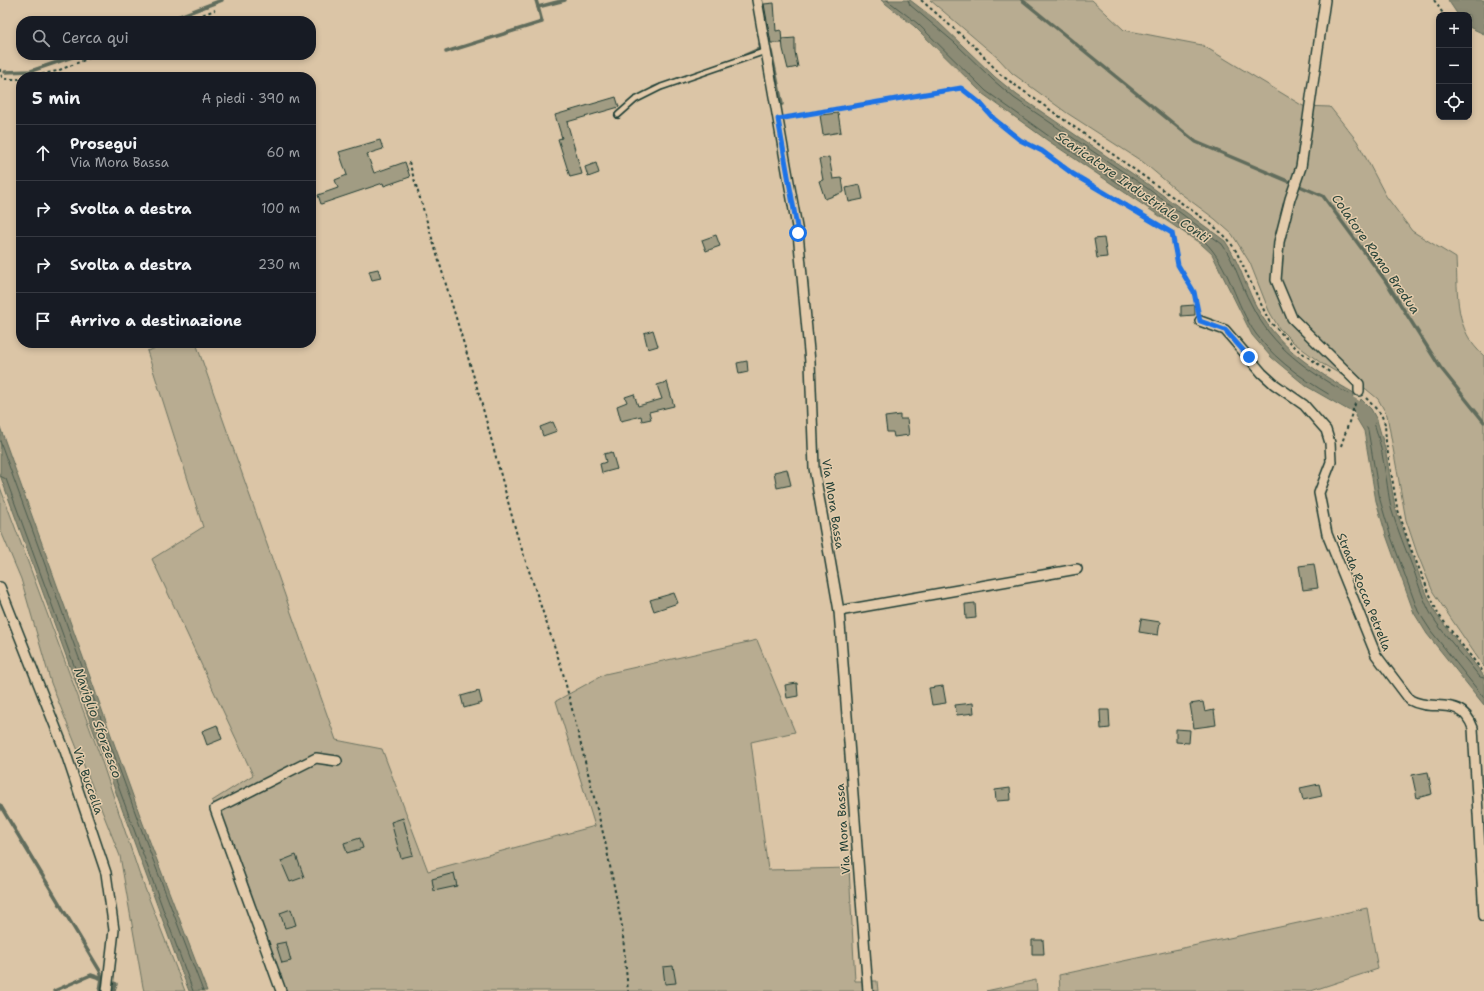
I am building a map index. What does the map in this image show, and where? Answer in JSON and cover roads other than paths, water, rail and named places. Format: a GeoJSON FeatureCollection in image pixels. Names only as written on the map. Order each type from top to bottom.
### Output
{"type":"FeatureCollection","features":[{"type":"Feature","properties":{"kind":"street","name":"Via Mora Bassa"},"geometry":{"type":"LineString","coordinates":[[756,0],[798,233],[810,362],[814,468],[839,611],[868,991]]}},
{"type":"Feature","properties":{"kind":"street"},"geometry":{"type":"LineString","coordinates":[[1325,0],[1302,167],[1279,242],[1276,280],[1292,318],[1359,384],[1358,393]]}},
{"type":"Feature","properties":{"kind":"street","name":"Strada Rocca Petrella"},"geometry":{"type":"LineString","coordinates":[[1200,321],[1225,330],[1262,373],[1274,384],[1304,404],[1326,430],[1330,443],[1331,462],[1319,493],[1327,534],[1376,655],[1410,700],[1416,704],[1454,707],[1466,715],[1473,728],[1484,916]]}},
{"type":"Feature","properties":{"kind":"street"},"geometry":{"type":"LineString","coordinates":[[839,611],[1077,569]]}},
{"type":"Feature","properties":{"kind":"street","name":"Via Buccella"},"geometry":{"type":"LineString","coordinates":[[0,588],[65,751],[106,873],[114,930],[108,983]]}},
{"type":"Feature","properties":{"kind":"street"},"geometry":{"type":"LineString","coordinates":[[281,991],[215,809],[316,758],[337,760]]}},
{"type":"Feature","properties":{"kind":"lane"},"geometry":{"type":"LineString","coordinates":[[618,115],[635,100],[661,87],[765,48]]}},
{"type":"Feature","properties":{"kind":"water"},"geometry":{"type":"Polygon","coordinates":[[[881,0],[910,0],[936,20],[995,77],[1017,95],[1149,185],[1225,241],[1230,248],[1254,302],[1273,331],[1284,344],[1296,355],[1324,375],[1354,393],[1348,410],[1306,386],[1271,357],[1252,335],[1212,254],[1201,244],[1047,140],[983,94],[914,26],[881,0]]]}},
{"type":"Feature","properties":{"kind":"water"},"geometry":{"type":"Polygon","coordinates":[[[1448,0],[1484,0],[1484,34],[1472,28],[1472,12],[1456,12],[1448,0]]]}},
{"type":"Feature","properties":{"kind":"water"},"geometry":{"type":"Polygon","coordinates":[[[1361,399],[1371,409],[1377,420],[1385,448],[1395,507],[1422,583],[1436,614],[1484,676],[1484,705],[1427,634],[1414,613],[1386,535],[1376,501],[1364,431],[1355,416],[1361,399]]]}},
{"type":"Feature","properties":{"kind":"water","name":"Naviglio Sforzesco"},"geometry":{"type":"Polygon","coordinates":[[[0,427],[142,821],[207,991],[189,991],[179,965],[0,475],[0,427]]]}},
{"type":"Feature","properties":{"kind":"waterway"},"geometry":{"type":"LineString","coordinates":[[180,16],[222,0]]}},
{"type":"Feature","properties":{"kind":"waterway"},"geometry":{"type":"LineString","coordinates":[[536,0],[538,7],[565,0]]}},
{"type":"Feature","properties":{"kind":"waterway","name":"Colatore Ramo Bredua"},"geometry":{"type":"LineString","coordinates":[[1022,0],[1196,142],[1323,196],[1385,280],[1440,367],[1484,422]]}},
{"type":"Feature","properties":{"kind":"waterway"},"geometry":{"type":"LineString","coordinates":[[446,52],[542,22],[538,7]]}},
{"type":"Feature","properties":{"kind":"waterway"},"geometry":{"type":"LineString","coordinates":[[739,58],[761,48],[760,44]]}},
{"type":"Feature","properties":{"kind":"waterway"},"geometry":{"type":"LineString","coordinates":[[767,49],[771,51],[782,104]]}},
{"type":"Feature","properties":{"kind":"waterway"},"geometry":{"type":"LineString","coordinates":[[5,72],[31,71],[63,60]]}},
{"type":"Feature","properties":{"kind":"waterway"},"geometry":{"type":"LineString","coordinates":[[653,88],[661,85]]}},
{"type":"Feature","properties":{"kind":"waterway","name":"Scaricatore Industriale Conti"},"geometry":{"type":"LineString","coordinates":[[1335,394],[1362,410],[1368,421]]}},
{"type":"Feature","properties":{"kind":"waterway"},"geometry":{"type":"LineString","coordinates":[[0,805],[100,971],[102,978],[100,991]]}},
{"type":"Feature","properties":{"kind":"waterway"},"geometry":{"type":"LineString","coordinates":[[54,991],[91,975],[103,979]]}},
{"type":"Feature","properties":{"kind":"waterway"},"geometry":{"type":"LineString","coordinates":[[108,981],[116,984],[114,991]]}}]}
